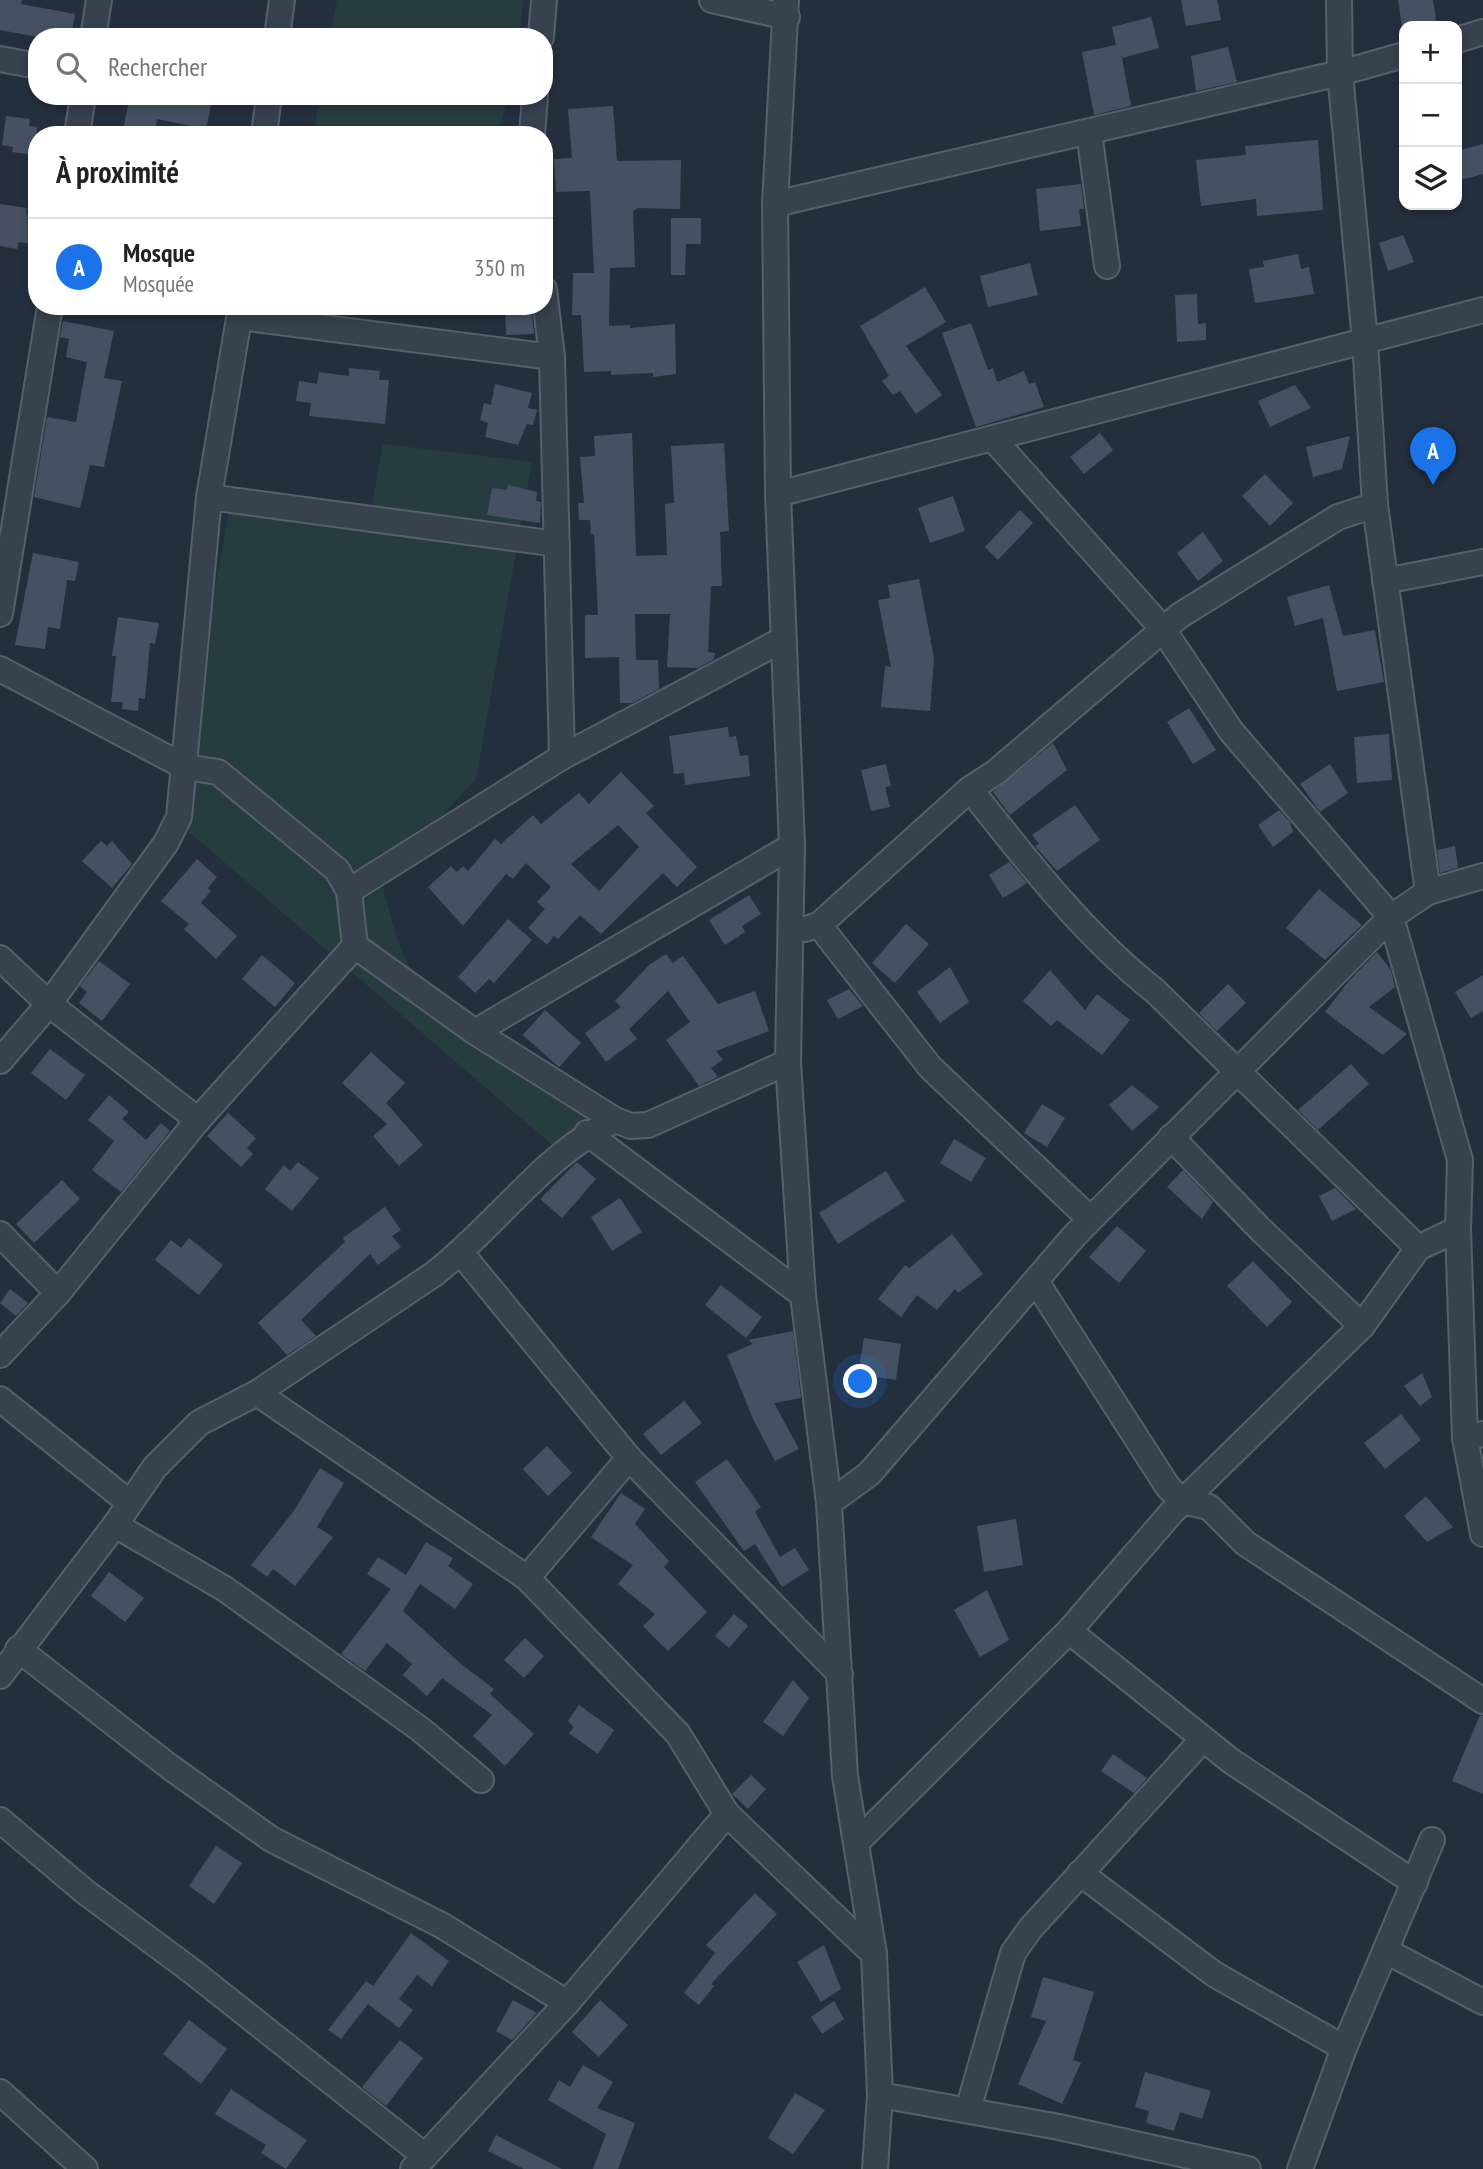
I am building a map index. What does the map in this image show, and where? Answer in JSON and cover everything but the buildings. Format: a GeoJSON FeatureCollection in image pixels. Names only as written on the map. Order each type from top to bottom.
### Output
{"type":"FeatureCollection","features":[{"type":"Feature","properties":{"kind":"street"},"geometry":{"type":"LineString","coordinates":[[94,28],[99,0]]}},
{"type":"Feature","properties":{"kind":"street"},"geometry":{"type":"LineString","coordinates":[[278,28],[282,0]]}},
{"type":"Feature","properties":{"kind":"street"},"geometry":{"type":"LineString","coordinates":[[542,28],[544,0]]}},
{"type":"Feature","properties":{"kind":"street"},"geometry":{"type":"LineString","coordinates":[[712,0],[786,8],[775,204],[778,494],[792,846],[788,1062],[803,1295],[829,1503],[845,1776],[858,1841],[874,1954],[880,2095],[875,2169]]}},
{"type":"Feature","properties":{"kind":"street"},"geometry":{"type":"LineString","coordinates":[[1339,0],[1340,73],[1365,341],[1375,505],[1429,892]]}},
{"type":"Feature","properties":{"kind":"street"},"geometry":{"type":"LineString","coordinates":[[1462,38],[1483,32]]}},
{"type":"Feature","properties":{"kind":"street"},"geometry":{"type":"LineString","coordinates":[[775,204],[1340,73],[1399,56]]}},
{"type":"Feature","properties":{"kind":"street"},"geometry":{"type":"LineString","coordinates":[[0,59],[28,64]]}},
{"type":"Feature","properties":{"kind":"street"},"geometry":{"type":"LineString","coordinates":[[78,126],[82,105]]}},
{"type":"Feature","properties":{"kind":"street"},"geometry":{"type":"LineString","coordinates":[[265,126],[268,105]]}},
{"type":"Feature","properties":{"kind":"street"},"geometry":{"type":"LineString","coordinates":[[533,126],[534,105]]}},
{"type":"Feature","properties":{"kind":"street"},"geometry":{"type":"LineString","coordinates":[[1090,132],[1107,266]]}},
{"type":"Feature","properties":{"kind":"street"},"geometry":{"type":"LineString","coordinates":[[778,494],[994,440],[1483,310]]}},
{"type":"Feature","properties":{"kind":"street"},"geometry":{"type":"LineString","coordinates":[[0,614],[49,315]]}},
{"type":"Feature","properties":{"kind":"street"},"geometry":{"type":"LineString","coordinates":[[0,1061],[49,1004],[166,842],[179,817],[186,767],[209,497],[239,315]]}},
{"type":"Feature","properties":{"kind":"street"},"geometry":{"type":"LineString","coordinates":[[261,315],[552,357]]}},
{"type":"Feature","properties":{"kind":"street"},"geometry":{"type":"LineString","coordinates":[[547,315],[552,357],[562,757]]}},
{"type":"Feature","properties":{"kind":"street"},"geometry":{"type":"LineString","coordinates":[[994,440],[1163,629],[1231,731],[1391,917],[1471,1157],[1458,1229],[1483,1534]]}},
{"type":"Feature","properties":{"kind":"street"},"geometry":{"type":"LineString","coordinates":[[209,497],[557,544]]}},
{"type":"Feature","properties":{"kind":"street"},"geometry":{"type":"LineString","coordinates":[[791,933],[819,925],[970,789],[996,772],[1179,616],[1338,517],[1375,505]]}},
{"type":"Feature","properties":{"kind":"street"},"geometry":{"type":"LineString","coordinates":[[1385,581],[1483,562]]}},
{"type":"Feature","properties":{"kind":"street"},"geometry":{"type":"LineString","coordinates":[[348,891],[562,757],[782,640]]}},
{"type":"Feature","properties":{"kind":"street"},"geometry":{"type":"LineString","coordinates":[[0,669],[186,767],[218,772],[337,870],[348,891],[355,946],[475,1032],[615,1120],[631,1126],[648,1125],[788,1062]]}},
{"type":"Feature","properties":{"kind":"street"},"geometry":{"type":"LineString","coordinates":[[970,789],[1045,884],[1119,962],[1155,991],[1418,1248]]}},
{"type":"Feature","properties":{"kind":"street"},"geometry":{"type":"LineString","coordinates":[[475,1032],[792,846]]}},
{"type":"Feature","properties":{"kind":"street"},"geometry":{"type":"LineString","coordinates":[[829,1503],[869,1474],[1090,1219],[1391,917],[1429,892],[1483,876]]}},
{"type":"Feature","properties":{"kind":"street"},"geometry":{"type":"LineString","coordinates":[[819,925],[930,1067],[1090,1219]]}},
{"type":"Feature","properties":{"kind":"street"},"geometry":{"type":"LineString","coordinates":[[0,1355],[58,1293],[198,1120],[355,946]]}},
{"type":"Feature","properties":{"kind":"street"},"geometry":{"type":"LineString","coordinates":[[0,958],[49,1004],[198,1120]]}},
{"type":"Feature","properties":{"kind":"street"},"geometry":{"type":"LineString","coordinates":[[0,1676],[115,1525],[155,1467],[199,1423],[257,1393],[461,1253],[587,1133],[615,1120]]}},
{"type":"Feature","properties":{"kind":"street"},"geometry":{"type":"LineString","coordinates":[[587,1133],[803,1295]]}},
{"type":"Feature","properties":{"kind":"street"},"geometry":{"type":"LineString","coordinates":[[1171,1137],[1259,1228],[1362,1326]]}},
{"type":"Feature","properties":{"kind":"street"},"geometry":{"type":"LineString","coordinates":[[858,1841],[1069,1631],[1182,1501],[1362,1326],[1418,1248],[1458,1229]]}},
{"type":"Feature","properties":{"kind":"street"},"geometry":{"type":"LineString","coordinates":[[0,1234],[58,1293]]}},
{"type":"Feature","properties":{"kind":"street"},"geometry":{"type":"LineString","coordinates":[[461,1253],[629,1458],[840,1674]]}},
{"type":"Feature","properties":{"kind":"street"},"geometry":{"type":"LineString","coordinates":[[1037,1283],[1168,1487],[1182,1501],[1209,1507],[1245,1544],[1483,1701]]}},
{"type":"Feature","properties":{"kind":"street"},"geometry":{"type":"LineString","coordinates":[[257,1393],[527,1578],[678,1734],[727,1814],[874,1954]]}},
{"type":"Feature","properties":{"kind":"street"},"geometry":{"type":"LineString","coordinates":[[0,1399],[130,1503]]}},
{"type":"Feature","properties":{"kind":"street"},"geometry":{"type":"LineString","coordinates":[[527,1578],[629,1458]]}},
{"type":"Feature","properties":{"kind":"street"},"geometry":{"type":"LineString","coordinates":[[115,1525],[225,1589],[420,1729],[481,1780]]}},
{"type":"Feature","properties":{"kind":"street"},"geometry":{"type":"LineString","coordinates":[[1069,1631],[1231,1761],[1415,1883]]}},
{"type":"Feature","properties":{"kind":"street"},"geometry":{"type":"LineString","coordinates":[[18,1649],[170,1767],[271,1839],[443,1926],[567,2003]]}},
{"type":"Feature","properties":{"kind":"street"},"geometry":{"type":"LineString","coordinates":[[968,2110],[1013,1953],[1030,1929],[1203,1739]]}},
{"type":"Feature","properties":{"kind":"street"},"geometry":{"type":"LineString","coordinates":[[0,1820],[84,1891],[193,1972],[419,2163],[567,2003],[727,1814]]}},
{"type":"Feature","properties":{"kind":"street"},"geometry":{"type":"LineString","coordinates":[[1300,2169],[1344,2048],[1432,1840]]}},
{"type":"Feature","properties":{"kind":"street"},"geometry":{"type":"LineString","coordinates":[[1080,1873],[1214,1975],[1344,2048]]}},
{"type":"Feature","properties":{"kind":"street"},"geometry":{"type":"LineString","coordinates":[[1385,1951],[1483,2002]]}},
{"type":"Feature","properties":{"kind":"street"},"geometry":{"type":"LineString","coordinates":[[0,2092],[85,2169]]}},
{"type":"Feature","properties":{"kind":"street"},"geometry":{"type":"LineString","coordinates":[[880,2095],[968,2110],[1248,2169]]}},
{"type":"Feature","properties":{"kind":"green space"},"geometry":{"type":"Polygon","coordinates":[[[337,0],[524,0],[519,28],[332,28],[337,0]]]}},
{"type":"Feature","properties":{"kind":"green space"},"geometry":{"type":"Polygon","coordinates":[[[318,105],[505,105],[502,126],[315,126],[318,105]]]}},
{"type":"Feature","properties":{"kind":"green space"},"geometry":{"type":"Polygon","coordinates":[[[383,444],[532,462],[476,779],[400,859],[382,884],[396,936],[409,967],[595,1112],[558,1150],[180,824],[187,737],[230,508],[368,529],[383,444]]]}},
{"type":"Feature","properties":{"kind":"place","name":"Mosque"},"geometry":{"type":"Point","coordinates":[1433,485]}}]}
